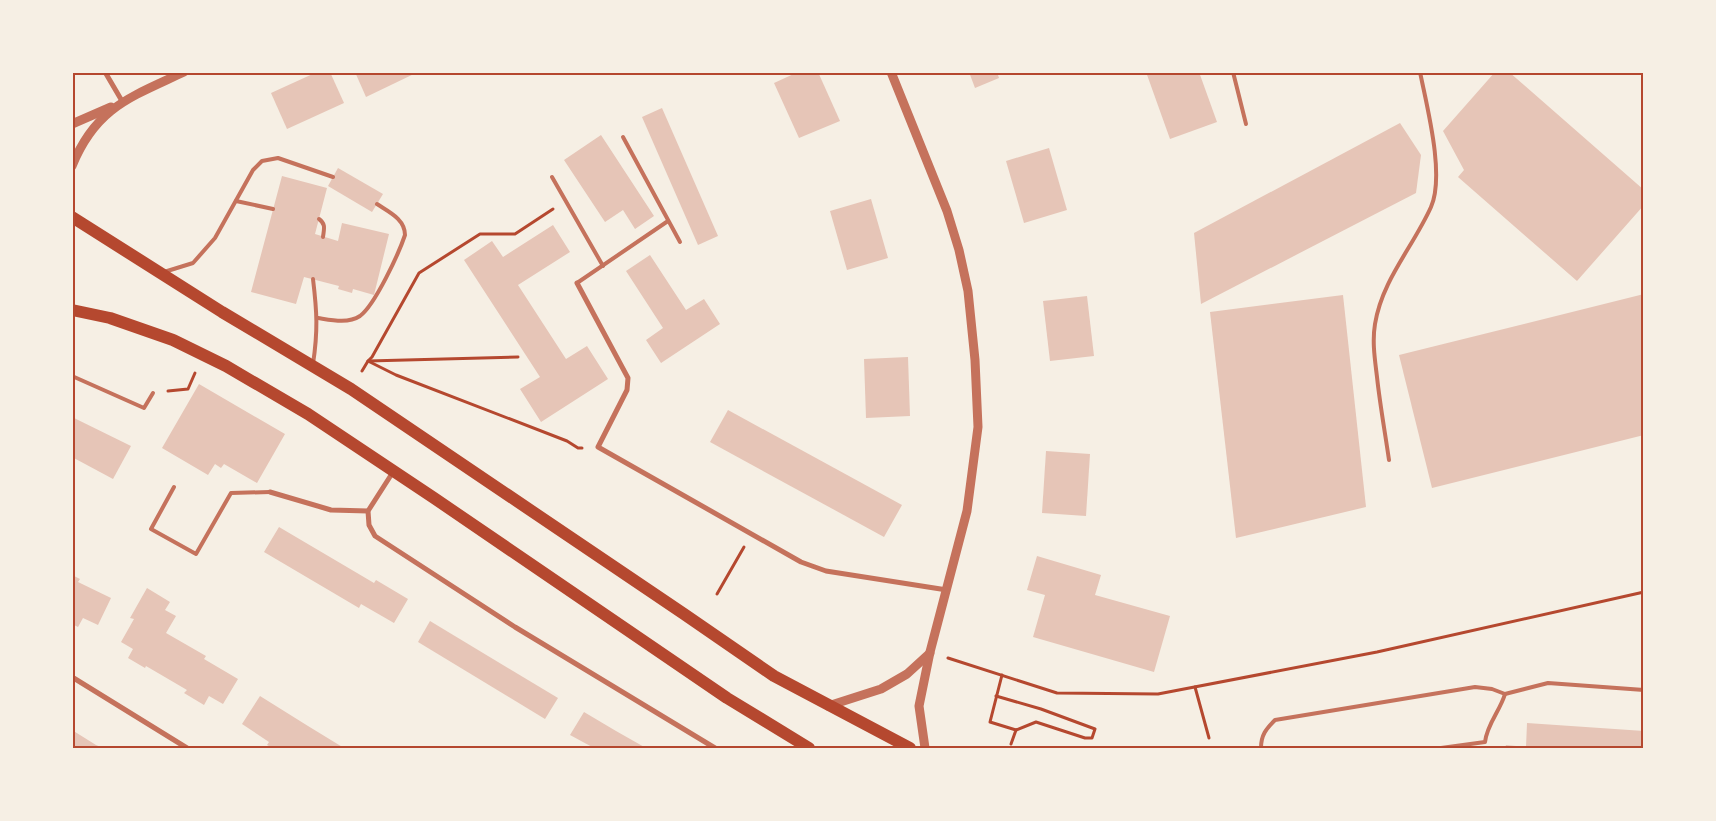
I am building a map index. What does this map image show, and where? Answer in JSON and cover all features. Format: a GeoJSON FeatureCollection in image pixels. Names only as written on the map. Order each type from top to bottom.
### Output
{"type":"FeatureCollection","features":[{"type":"Feature","properties":{"kind":"main road"},"geometry":{"type":"LineString","coordinates":[[72,217],[159,273],[351,389],[774,676],[827,706],[910,748]]}},
{"type":"Feature","properties":{"kind":"main road"},"geometry":{"type":"LineString","coordinates":[[72,310],[110,318],[174,340],[226,366],[308,414],[727,698],[809,748]]}},
{"type":"Feature","properties":{"kind":"street"},"geometry":{"type":"LineString","coordinates":[[105,72],[120,103]]}},
{"type":"Feature","properties":{"kind":"street"},"geometry":{"type":"LineString","coordinates":[[72,124],[184,72]]}},
{"type":"Feature","properties":{"kind":"street"},"geometry":{"type":"LineString","coordinates":[[891,72],[947,211],[959,250],[968,291],[975,360],[978,427],[967,511],[930,652],[918,706],[925,748]]}},
{"type":"Feature","properties":{"kind":"street"},"geometry":{"type":"LineString","coordinates":[[72,166],[89,133],[101,119],[120,103]]}},
{"type":"Feature","properties":{"kind":"street"},"geometry":{"type":"LineString","coordinates":[[577,283],[628,378],[628,390],[598,447],[801,562],[826,571],[947,590]]}},
{"type":"Feature","properties":{"kind":"street"},"geometry":{"type":"LineString","coordinates":[[393,472],[368,511],[369,525],[376,536],[515,628],[714,748]]}},
{"type":"Feature","properties":{"kind":"street"},"geometry":{"type":"LineString","coordinates":[[270,492],[331,510],[368,511]]}},
{"type":"Feature","properties":{"kind":"street"},"geometry":{"type":"LineString","coordinates":[[827,706],[881,689],[907,674],[930,652]]}},
{"type":"Feature","properties":{"kind":"street"},"geometry":{"type":"LineString","coordinates":[[72,677],[186,748]]}},
{"type":"Feature","properties":{"kind":"lane"},"geometry":{"type":"LineString","coordinates":[[1233,72],[1246,124]]}},
{"type":"Feature","properties":{"kind":"lane"},"geometry":{"type":"LineString","coordinates":[[1389,460],[1374,350],[1375,324],[1382,299],[1397,266],[1431,206],[1437,176],[1435,154],[1420,72]]}},
{"type":"Feature","properties":{"kind":"lane"},"geometry":{"type":"LineString","coordinates":[[623,137],[680,242]]}},
{"type":"Feature","properties":{"kind":"lane"},"geometry":{"type":"LineString","coordinates":[[159,273],[193,263],[215,238],[253,170],[262,161],[278,158],[333,177]]}},
{"type":"Feature","properties":{"kind":"lane"},"geometry":{"type":"LineString","coordinates":[[552,177],[603,266]]}},
{"type":"Feature","properties":{"kind":"lane"},"geometry":{"type":"LineString","coordinates":[[236,200],[273,208]]}},
{"type":"Feature","properties":{"kind":"lane"},"geometry":{"type":"LineString","coordinates":[[318,318],[346,320],[359,316],[375,298],[403,241],[405,229],[403,223],[377,204]]}},
{"type":"Feature","properties":{"kind":"lane"},"geometry":{"type":"LineString","coordinates":[[319,219],[323,222],[324,226],[323,237]]}},
{"type":"Feature","properties":{"kind":"lane"},"geometry":{"type":"LineString","coordinates":[[577,283],[668,221]]}},
{"type":"Feature","properties":{"kind":"lane"},"geometry":{"type":"LineString","coordinates":[[312,366],[318,318],[313,279]]}},
{"type":"Feature","properties":{"kind":"lane"},"geometry":{"type":"LineString","coordinates":[[72,376],[144,408],[153,393]]}},
{"type":"Feature","properties":{"kind":"lane"},"geometry":{"type":"LineString","coordinates":[[174,487],[151,529],[196,554],[231,494],[270,492]]}},
{"type":"Feature","properties":{"kind":"lane"},"geometry":{"type":"LineString","coordinates":[[1261,748],[1261,738],[1266,728],[1280,718],[1475,687],[1492,689],[1505,694],[1548,683],[1644,690]]}},
{"type":"Feature","properties":{"kind":"lane"},"geometry":{"type":"LineString","coordinates":[[1441,748],[1485,742],[1486,731],[1501,706],[1505,694]]}},
{"type":"Feature","properties":{"kind":"path"},"geometry":{"type":"LineString","coordinates":[[351,389],[372,357],[419,273],[480,234],[515,234],[566,200]]}},
{"type":"Feature","properties":{"kind":"path"},"geometry":{"type":"LineString","coordinates":[[368,361],[518,357]]}},
{"type":"Feature","properties":{"kind":"path"},"geometry":{"type":"LineString","coordinates":[[368,361],[396,375],[568,441],[578,448],[598,447]]}},
{"type":"Feature","properties":{"kind":"path"},"geometry":{"type":"LineString","coordinates":[[153,393],[188,389],[197,370]]}},
{"type":"Feature","properties":{"kind":"path"},"geometry":{"type":"LineString","coordinates":[[717,594],[751,534]]}},
{"type":"Feature","properties":{"kind":"path"},"geometry":{"type":"LineString","coordinates":[[930,652],[1057,693],[1158,694],[1377,652],[1644,592]]}},
{"type":"Feature","properties":{"kind":"path"},"geometry":{"type":"LineString","coordinates":[[996,696],[1096,728],[1092,738],[1084,738],[1036,722],[1016,730],[990,722],[996,696],[1002,675]]}},
{"type":"Feature","properties":{"kind":"path"},"geometry":{"type":"LineString","coordinates":[[1195,687],[1209,738]]}},
{"type":"Feature","properties":{"kind":"path"},"geometry":{"type":"LineString","coordinates":[[1011,744],[1016,730]]}},
{"type":"Feature","properties":{"kind":"building"},"geometry":{"type":"Polygon","coordinates":[[[317,72],[330,72],[344,103],[287,129],[271,93],[317,72]]]}},
{"type":"Feature","properties":{"kind":"building"},"geometry":{"type":"Polygon","coordinates":[[[355,72],[418,72],[366,97],[355,72]]]}},
{"type":"Feature","properties":{"kind":"building"},"geometry":{"type":"Polygon","coordinates":[[[798,72],[818,72],[840,121],[799,138],[774,83],[798,72]]]}},
{"type":"Feature","properties":{"kind":"building"},"geometry":{"type":"Polygon","coordinates":[[[969,72],[997,72],[999,78],[975,88],[969,72]]]}},
{"type":"Feature","properties":{"kind":"building"},"geometry":{"type":"Polygon","coordinates":[[[1146,72],[1199,72],[1217,122],[1170,139],[1146,72]]]}},
{"type":"Feature","properties":{"kind":"building"},"geometry":{"type":"Polygon","coordinates":[[[1495,72],[1509,72],[1644,190],[1644,205],[1577,281],[1458,177],[1464,170],[1443,131],[1495,72]]]}},
{"type":"Feature","properties":{"kind":"building"},"geometry":{"type":"Polygon","coordinates":[[[662,108],[718,236],[698,245],[642,117],[662,108]]]}},
{"type":"Feature","properties":{"kind":"building"},"geometry":{"type":"Polygon","coordinates":[[[1400,123],[1421,155],[1416,193],[1201,304],[1194,233],[1400,123]]]}},
{"type":"Feature","properties":{"kind":"building"},"geometry":{"type":"Polygon","coordinates":[[[601,135],[654,216],[635,229],[623,210],[605,222],[564,160],[601,135]]]}},
{"type":"Feature","properties":{"kind":"building"},"geometry":{"type":"Polygon","coordinates":[[[1049,148],[1067,210],[1024,223],[1006,161],[1049,148]]]}},
{"type":"Feature","properties":{"kind":"building"},"geometry":{"type":"Polygon","coordinates":[[[338,168],[383,194],[372,212],[328,186],[338,168]]]}},
{"type":"Feature","properties":{"kind":"building"},"geometry":{"type":"Polygon","coordinates":[[[282,176],[327,188],[315,234],[338,241],[342,223],[389,234],[374,295],[353,289],[352,293],[338,289],[339,286],[304,277],[296,304],[251,292],[282,176]]]}},
{"type":"Feature","properties":{"kind":"building"},"geometry":{"type":"Polygon","coordinates":[[[871,199],[888,258],[847,270],[830,211],[871,199]]]}},
{"type":"Feature","properties":{"kind":"building"},"geometry":{"type":"Polygon","coordinates":[[[553,225],[570,252],[518,285],[566,359],[587,346],[608,379],[541,422],[520,389],[540,377],[464,260],[492,241],[503,257],[553,225]]]}},
{"type":"Feature","properties":{"kind":"building"},"geometry":{"type":"Polygon","coordinates":[[[650,255],[686,310],[704,299],[720,324],[661,363],[646,340],[663,328],[626,271],[650,255]]]}},
{"type":"Feature","properties":{"kind":"building"},"geometry":{"type":"Polygon","coordinates":[[[1644,294],[1644,435],[1432,488],[1399,355],[1644,294]]]}},
{"type":"Feature","properties":{"kind":"building"},"geometry":{"type":"Polygon","coordinates":[[[1343,295],[1366,507],[1236,538],[1210,312],[1343,295]]]}},
{"type":"Feature","properties":{"kind":"building"},"geometry":{"type":"Polygon","coordinates":[[[1087,296],[1094,356],[1050,361],[1043,301],[1087,296]]]}},
{"type":"Feature","properties":{"kind":"building"},"geometry":{"type":"Polygon","coordinates":[[[908,357],[910,416],[866,418],[864,359],[908,357]]]}},
{"type":"Feature","properties":{"kind":"building"},"geometry":{"type":"Polygon","coordinates":[[[199,384],[285,434],[257,483],[224,464],[221,468],[215,464],[208,475],[162,448],[199,384]]]}},
{"type":"Feature","properties":{"kind":"building"},"geometry":{"type":"Polygon","coordinates":[[[728,410],[902,505],[884,537],[710,442],[728,410]]]}},
{"type":"Feature","properties":{"kind":"building"},"geometry":{"type":"Polygon","coordinates":[[[72,417],[131,446],[113,479],[72,457],[72,417]]]}},
{"type":"Feature","properties":{"kind":"building"},"geometry":{"type":"Polygon","coordinates":[[[1046,451],[1090,454],[1086,516],[1042,513],[1046,451]]]}},
{"type":"Feature","properties":{"kind":"building"},"geometry":{"type":"Polygon","coordinates":[[[279,527],[374,583],[376,580],[408,599],[394,623],[361,604],[359,608],[264,552],[279,527]]]}},
{"type":"Feature","properties":{"kind":"building"},"geometry":{"type":"Polygon","coordinates":[[[1037,556],[1101,575],[1095,595],[1170,616],[1154,672],[1033,637],[1045,595],[1027,590],[1037,556]]]}},
{"type":"Feature","properties":{"kind":"building"},"geometry":{"type":"Polygon","coordinates":[[[72,575],[80,579],[78,582],[111,598],[98,625],[83,618],[78,627],[72,624],[72,575]]]}},
{"type":"Feature","properties":{"kind":"building"},"geometry":{"type":"Polygon","coordinates":[[[147,588],[170,602],[165,610],[176,616],[166,633],[206,656],[204,659],[238,679],[223,704],[209,696],[204,705],[184,693],[187,690],[146,666],[145,668],[128,658],[133,649],[121,642],[134,619],[130,618],[147,588]]]}},
{"type":"Feature","properties":{"kind":"building"},"geometry":{"type":"Polygon","coordinates":[[[430,621],[558,698],[545,719],[418,642],[430,621]]]}},
{"type":"Feature","properties":{"kind":"building"},"geometry":{"type":"Polygon","coordinates":[[[260,696],[344,748],[273,748],[267,745],[269,742],[242,724],[260,696]]]}},
{"type":"Feature","properties":{"kind":"building"},"geometry":{"type":"Polygon","coordinates":[[[584,712],[646,748],[594,748],[570,735],[584,712]]]}},
{"type":"Feature","properties":{"kind":"building"},"geometry":{"type":"Polygon","coordinates":[[[1527,723],[1644,731],[1644,748],[1505,748],[1506,745],[1526,747],[1527,723]]]}},
{"type":"Feature","properties":{"kind":"building"},"geometry":{"type":"Polygon","coordinates":[[[72,730],[96,745],[103,748],[72,748],[72,730]]]}}]}
